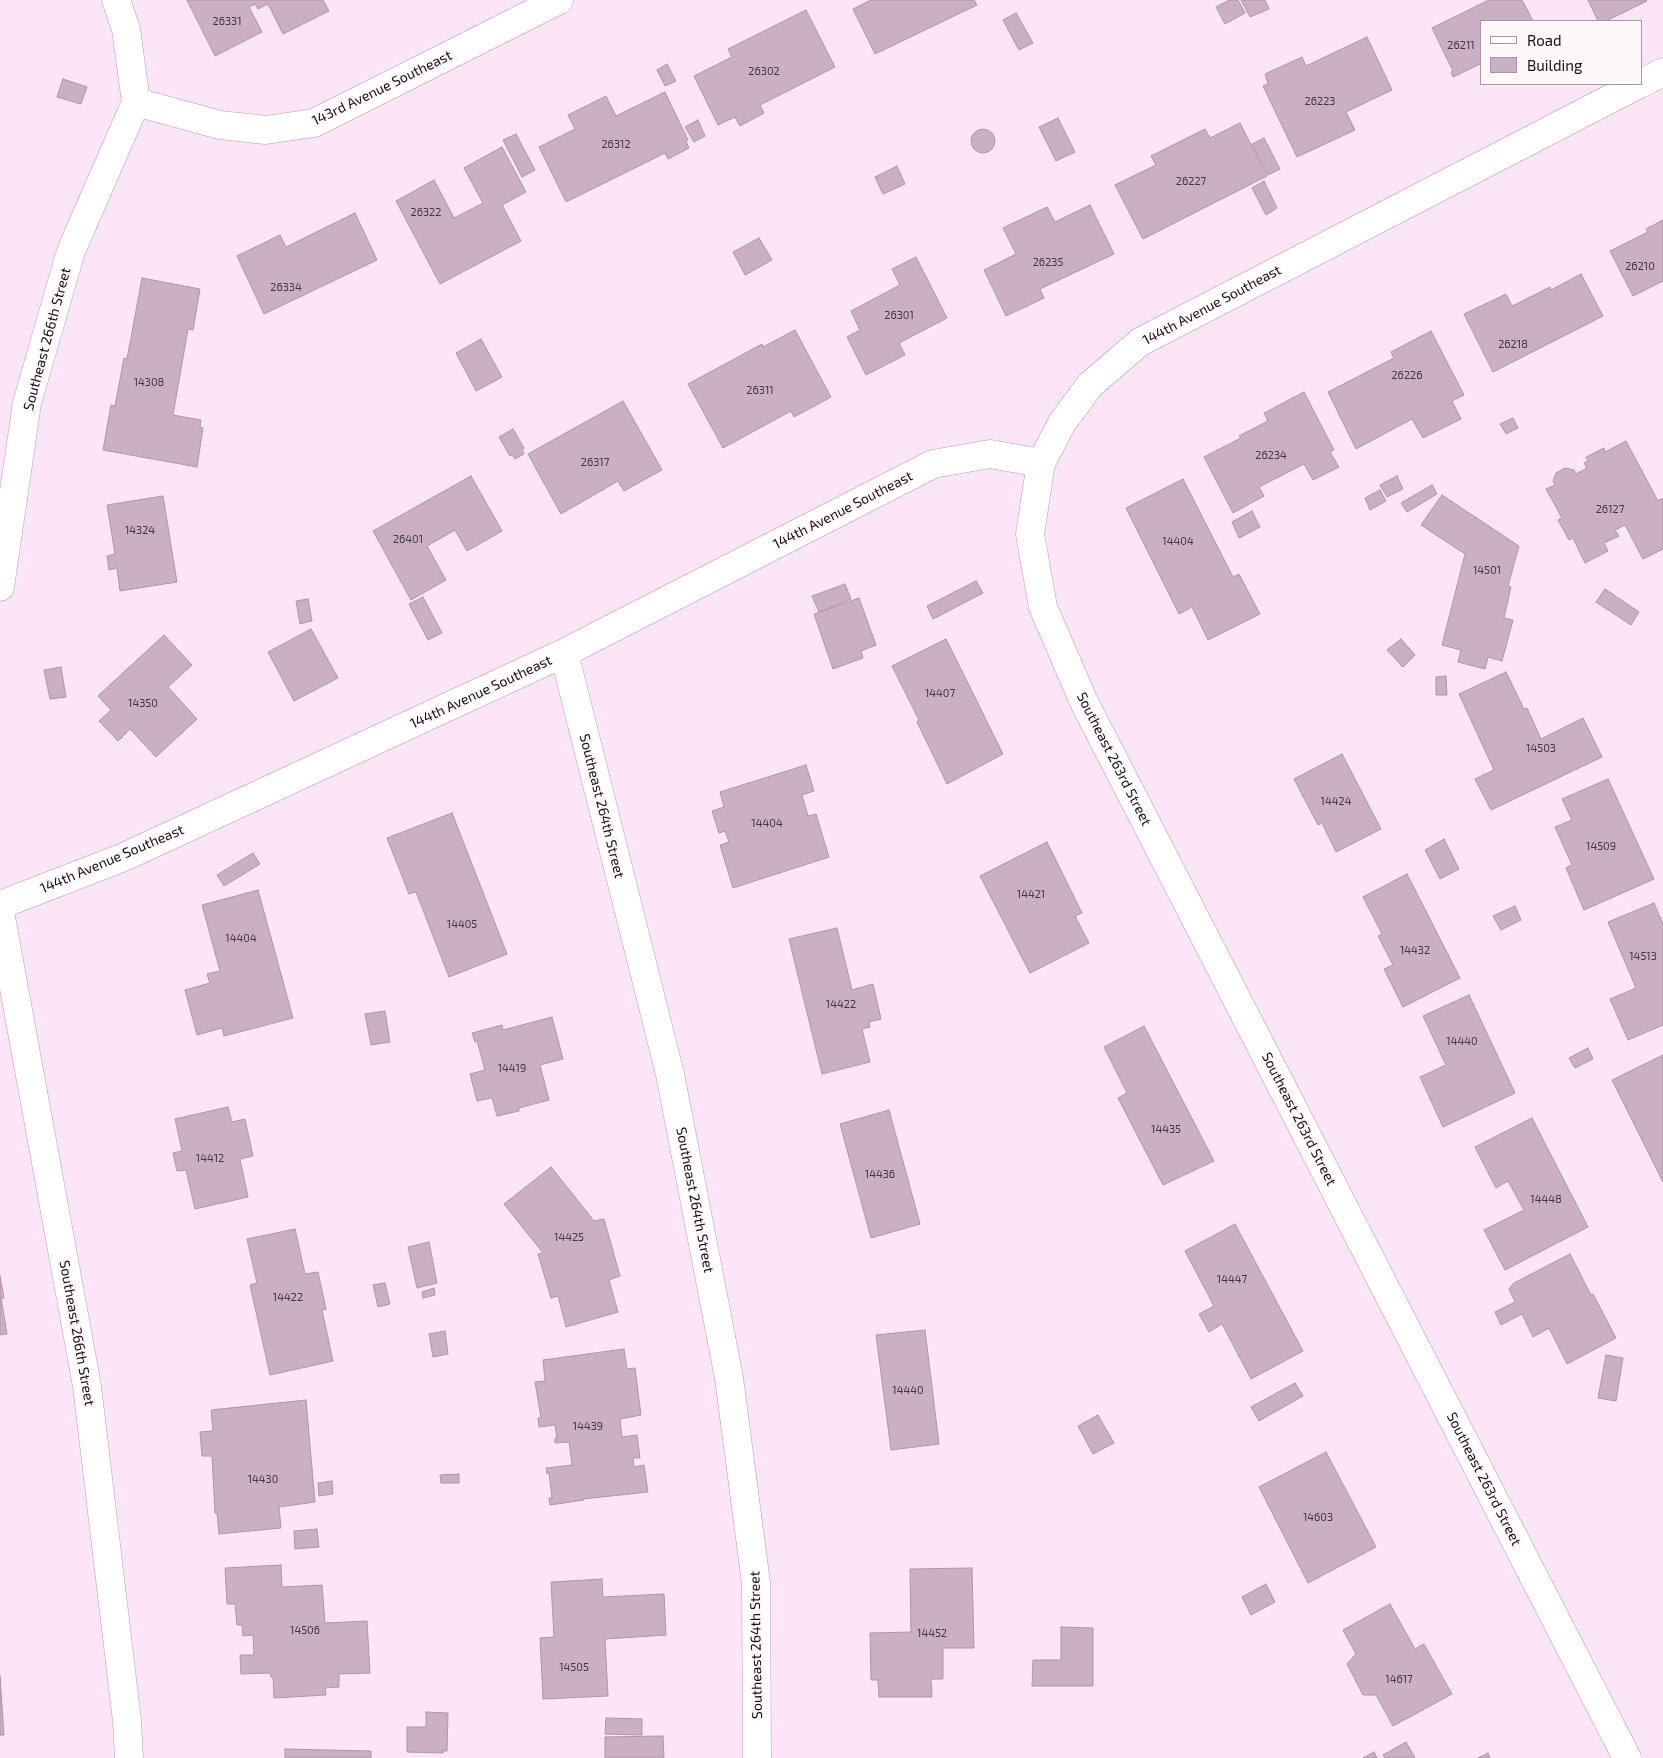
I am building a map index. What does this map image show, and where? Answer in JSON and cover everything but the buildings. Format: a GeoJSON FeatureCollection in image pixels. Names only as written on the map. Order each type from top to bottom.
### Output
{"type":"FeatureCollection","features":[{"type":"Feature","properties":{"kind":"street"},"geometry":{"type":"LineString","coordinates":[[116,0],[126,29],[136,102]]}},
{"type":"Feature","properties":{"kind":"street","name":"143rd Avenue Southeast"},"geometry":{"type":"LineString","coordinates":[[136,102],[229,126],[266,130],[314,123],[559,0]]}},
{"type":"Feature","properties":{"kind":"street","name":"144th Avenue Southeast"},"geometry":{"type":"LineString","coordinates":[[1643,82],[1663,72]]}},
{"type":"Feature","properties":{"kind":"street","name":"144th Avenue Southeast"},"geometry":{"type":"LineString","coordinates":[[0,905],[124,857],[564,653],[933,464],[990,454],[1041,463],[1062,423],[1090,385],[1140,342],[1637,85]]}},
{"type":"Feature","properties":{"kind":"street","name":"Southeast 266th Street"},"geometry":{"type":"LineString","coordinates":[[0,587],[27,403],[71,251],[136,102]]}},
{"type":"Feature","properties":{"kind":"street","name":"Southeast 263rd Street"},"geometry":{"type":"LineString","coordinates":[[1041,463],[1030,534],[1043,607],[1084,702],[1627,1758]]}},
{"type":"Feature","properties":{"kind":"street","name":"Southeast 264th Street"},"geometry":{"type":"LineString","coordinates":[[564,653],[670,1074],[729,1378],[756,1583],[757,1758]]}},
{"type":"Feature","properties":{"kind":"street","name":"Southeast 266th Street"},"geometry":{"type":"LineString","coordinates":[[0,912],[87,1386],[127,1721],[129,1758]]}}]}
